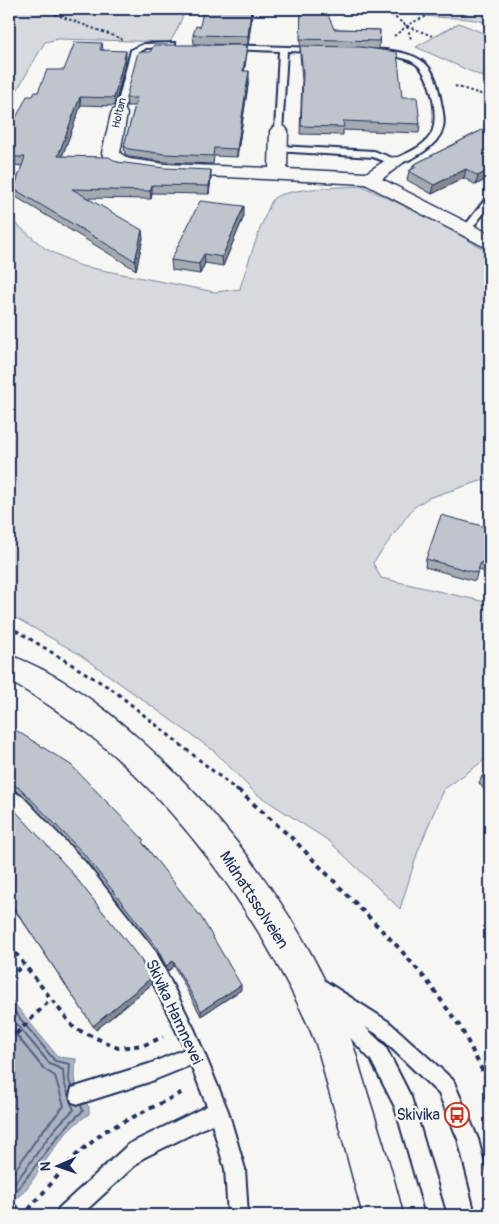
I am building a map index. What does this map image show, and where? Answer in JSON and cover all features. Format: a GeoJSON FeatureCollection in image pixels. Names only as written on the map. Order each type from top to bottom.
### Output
{"type":"FeatureCollection","features":[{"type":"Feature","properties":{"kind":"street","name":"Holtan"},"geometry":{"type":"LineString","coordinates":[[119,114],[111,153],[112,157],[124,164],[173,170],[369,179],[490,242]]}},
{"type":"Feature","properties":{"kind":"street"},"geometry":{"type":"LineString","coordinates":[[278,174],[279,140]]}},
{"type":"Feature","properties":{"kind":"street"},"geometry":{"type":"LineString","coordinates":[[369,179],[395,162]]}},
{"type":"Feature","properties":{"kind":"street","name":"Midnattssolveien"},"geometry":{"type":"LineString","coordinates":[[9,667],[80,709],[131,751],[179,798],[226,854],[304,977],[333,1043],[356,1115],[383,1215]]}},
{"type":"Feature","properties":{"kind":"lane"},"geometry":{"type":"LineString","coordinates":[[144,46],[184,46]]}},
{"type":"Feature","properties":{"kind":"lane","name":"Holtan"},"geometry":{"type":"LineString","coordinates":[[119,114],[134,52],[144,46]]}},
{"type":"Feature","properties":{"kind":"lane"},"geometry":{"type":"LineString","coordinates":[[224,47],[326,50]]}},
{"type":"Feature","properties":{"kind":"lane"},"geometry":{"type":"LineString","coordinates":[[283,49],[279,140],[374,154],[395,162],[425,147],[436,135],[439,127],[439,118],[433,79],[427,68],[411,58],[391,53],[366,52]]}},
{"type":"Feature","properties":{"kind":"lane"},"geometry":{"type":"LineString","coordinates":[[467,229],[490,199]]}},
{"type":"Feature","properties":{"kind":"lane","name":"Skivika Hamnevei"},"geometry":{"type":"LineString","coordinates":[[9,796],[17,802],[79,868],[150,958],[184,1028],[218,1111],[235,1169],[238,1215]]}},
{"type":"Feature","properties":{"kind":"lane"},"geometry":{"type":"LineString","coordinates":[[304,977],[378,1053],[404,1104],[436,1215]]}},
{"type":"Feature","properties":{"kind":"lane"},"geometry":{"type":"LineString","coordinates":[[304,977],[383,1028],[446,1087],[468,1139],[485,1206],[484,1215]]}},
{"type":"Feature","properties":{"kind":"lane"},"geometry":{"type":"LineString","coordinates":[[79,1095],[148,1073],[195,1054]]}},
{"type":"Feature","properties":{"kind":"lane"},"geometry":{"type":"LineString","coordinates":[[66,1215],[136,1151],[218,1111]]}},
{"type":"Feature","properties":{"kind":"path"},"geometry":{"type":"LineString","coordinates":[[41,9],[82,26],[144,46]]}},
{"type":"Feature","properties":{"kind":"path"},"geometry":{"type":"LineString","coordinates":[[407,26],[435,37]]}},
{"type":"Feature","properties":{"kind":"path"},"geometry":{"type":"LineString","coordinates":[[433,79],[490,96]]}},
{"type":"Feature","properties":{"kind":"path"},"geometry":{"type":"LineString","coordinates":[[9,626],[113,690],[219,774],[294,840],[399,948],[428,982],[460,1028],[490,1086]]}},
{"type":"Feature","properties":{"kind":"path"},"geometry":{"type":"LineString","coordinates":[[9,946],[74,1028],[99,1041],[118,1048],[144,1045],[184,1028]]}},
{"type":"Feature","properties":{"kind":"path"},"geometry":{"type":"LineString","coordinates":[[9,978],[24,964]]}},
{"type":"Feature","properties":{"kind":"path"},"geometry":{"type":"LineString","coordinates":[[9,1041],[51,999]]}},
{"type":"Feature","properties":{"kind":"path"},"geometry":{"type":"LineString","coordinates":[[10,1200],[24,1215]]}},
{"type":"Feature","properties":{"kind":"shaded area"},"geometry":{"type":"Polygon","coordinates":[[[9,9],[194,9],[183,15],[170,42],[58,39],[45,42],[9,104],[9,9]]]}},
{"type":"Feature","properties":{"kind":"shaded area"},"geometry":{"type":"Polygon","coordinates":[[[401,9],[490,9],[490,24],[468,19],[424,16],[401,9]]]}},
{"type":"Feature","properties":{"kind":"shaded area"},"geometry":{"type":"Polygon","coordinates":[[[459,23],[490,36],[490,80],[416,47],[459,23]]]}},
{"type":"Feature","properties":{"kind":"shaded area"},"geometry":{"type":"Polygon","coordinates":[[[362,186],[436,221],[490,253],[490,478],[428,498],[413,508],[373,563],[381,578],[490,603],[490,756],[443,790],[418,851],[400,909],[329,841],[255,793],[214,751],[79,654],[9,614],[9,218],[46,249],[81,266],[215,292],[240,289],[261,226],[274,198],[303,190],[362,186]]]}},
{"type":"Feature","properties":{"kind":"water"},"geometry":{"type":"Polygon","coordinates":[[[9,997],[58,1057],[76,1059],[76,1084],[80,1095],[89,1107],[89,1114],[61,1139],[26,1189],[9,1205],[9,997]]]}},
{"type":"Feature","properties":{"kind":"building"},"geometry":{"type":"Polygon","coordinates":[[[203,9],[251,9],[248,36],[193,35],[196,26],[200,27],[203,9]]]}},
{"type":"Feature","properties":{"kind":"building"},"geometry":{"type":"Polygon","coordinates":[[[326,10],[334,29],[380,30],[379,41],[300,39],[301,11],[326,10]]]}},
{"type":"Feature","properties":{"kind":"building"},"geometry":{"type":"Polygon","coordinates":[[[75,42],[102,43],[100,50],[126,51],[114,98],[80,97],[58,156],[109,157],[117,162],[164,168],[211,170],[209,186],[152,185],[150,191],[72,189],[142,230],[135,261],[14,189],[25,157],[9,155],[9,132],[27,96],[33,96],[35,92],[38,92],[47,70],[64,70],[75,42]]]}},
{"type":"Feature","properties":{"kind":"building"},"geometry":{"type":"Polygon","coordinates":[[[154,45],[247,45],[243,71],[249,71],[237,149],[214,148],[213,156],[165,154],[129,149],[124,146],[137,98],[126,98],[138,52],[150,52],[154,45]]]}},
{"type":"Feature","properties":{"kind":"building"},"geometry":{"type":"Polygon","coordinates":[[[300,46],[360,47],[397,52],[402,97],[417,97],[420,124],[343,121],[344,127],[301,126],[303,72],[300,46]]]}},
{"type":"Feature","properties":{"kind":"building"},"geometry":{"type":"Polygon","coordinates":[[[490,126],[490,169],[478,176],[466,169],[434,185],[409,171],[416,167],[413,165],[490,126]]]}},
{"type":"Feature","properties":{"kind":"building"},"geometry":{"type":"Polygon","coordinates":[[[200,201],[244,206],[222,257],[204,254],[199,264],[171,260],[200,201]]]}},
{"type":"Feature","properties":{"kind":"building"},"geometry":{"type":"Polygon","coordinates":[[[441,515],[490,528],[490,564],[481,562],[477,573],[426,559],[441,515]]]}},
{"type":"Feature","properties":{"kind":"building"},"geometry":{"type":"Polygon","coordinates":[[[9,726],[71,765],[144,840],[142,842],[201,917],[241,985],[201,1011],[173,961],[166,966],[156,946],[84,854],[21,789],[9,782],[9,726]]]}},
{"type":"Feature","properties":{"kind":"building"},"geometry":{"type":"Polygon","coordinates":[[[490,771],[490,786],[482,776],[490,771]]]}},
{"type":"Feature","properties":{"kind":"building"},"geometry":{"type":"Polygon","coordinates":[[[9,804],[69,869],[141,960],[150,979],[93,1026],[9,903],[9,804]]]}},
{"type":"Feature","properties":{"kind":"place","name":"Skivika"},"geometry":{"type":"Point","coordinates":[457,1115]}}]}
